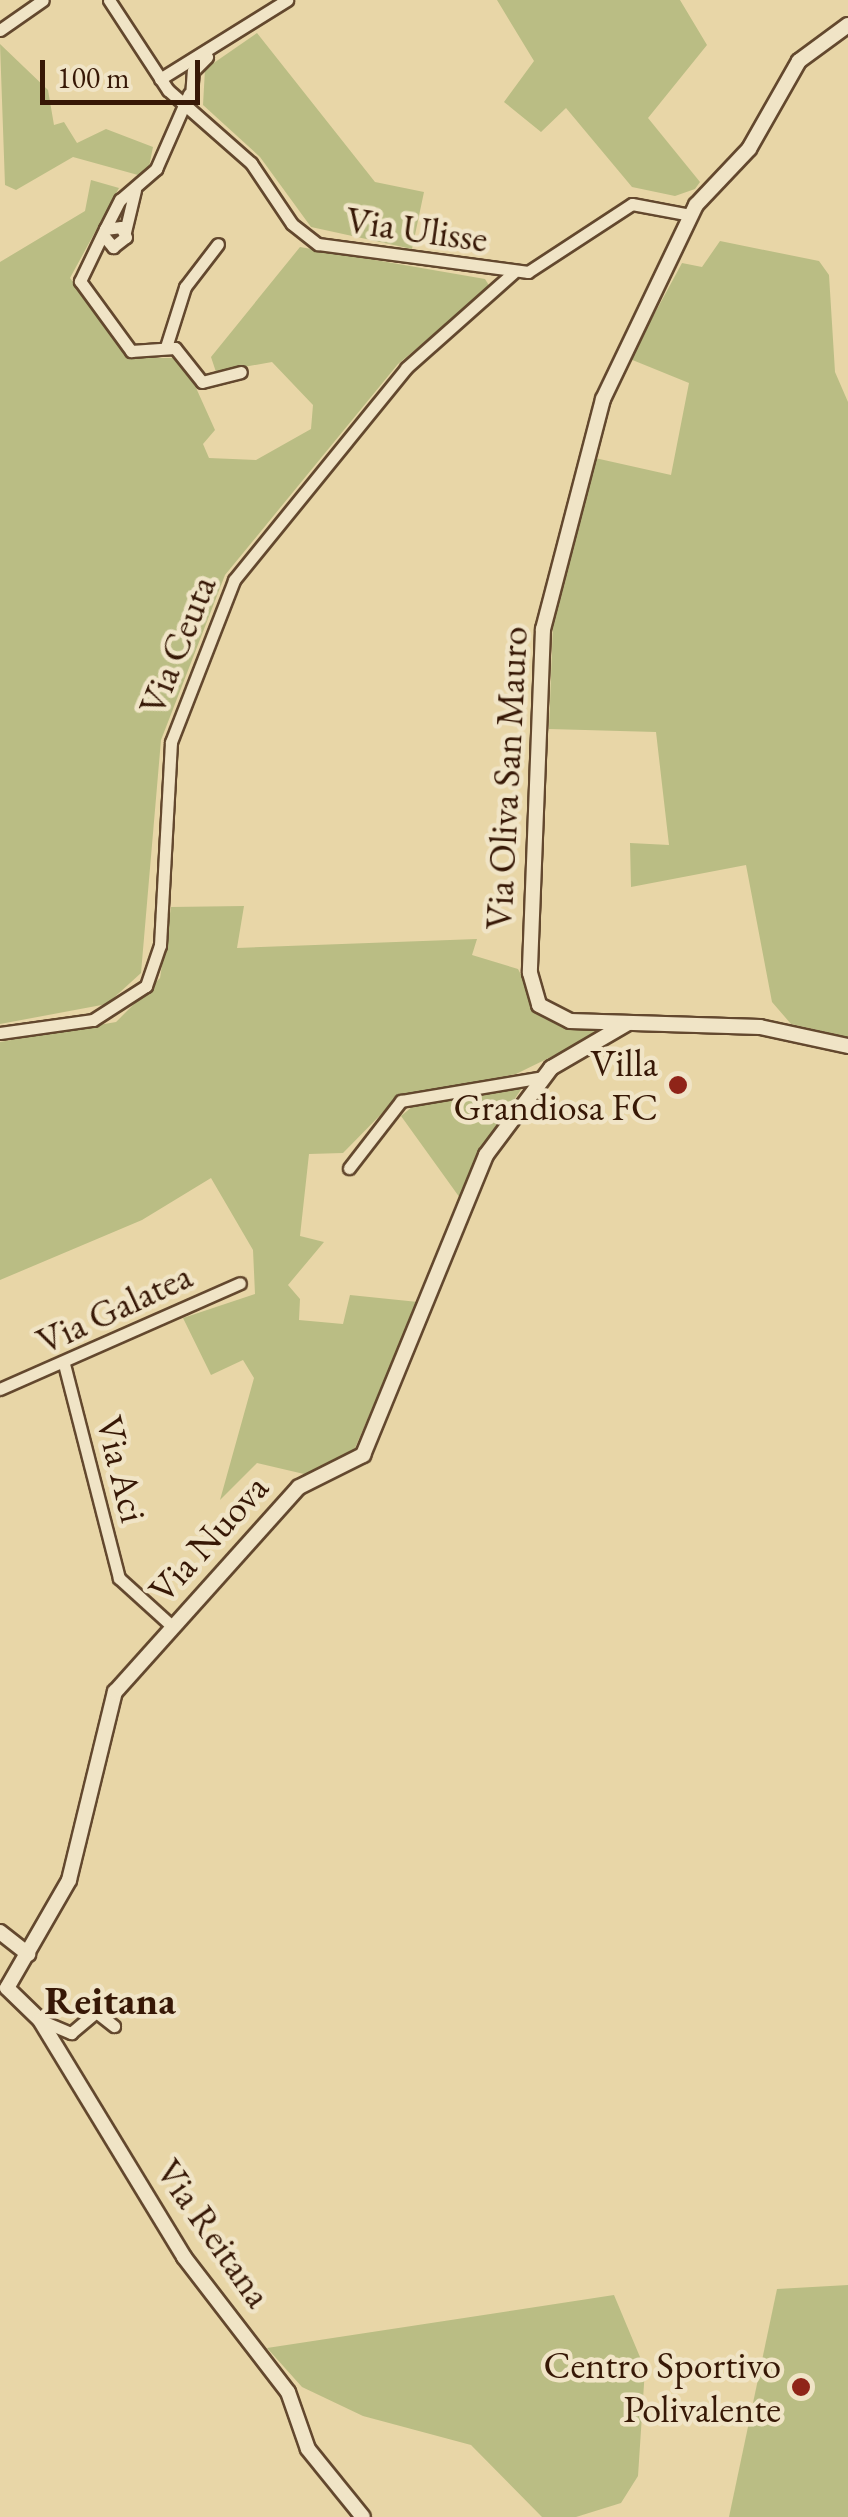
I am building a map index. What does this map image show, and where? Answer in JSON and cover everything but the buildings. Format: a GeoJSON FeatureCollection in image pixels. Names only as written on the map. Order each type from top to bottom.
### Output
{"type":"FeatureCollection","features":[{"type":"Feature","properties":{"kind":"street"},"geometry":{"type":"LineString","coordinates":[[0,30],[42,0]]}},
{"type":"Feature","properties":{"kind":"street","name":"Via Ulisse"},"geometry":{"type":"LineString","coordinates":[[108,0],[164,84],[188,99],[318,244],[513,273],[544,266],[632,204],[690,215]]}},
{"type":"Feature","properties":{"kind":"street"},"geometry":{"type":"LineString","coordinates":[[164,84],[287,0]]}},
{"type":"Feature","properties":{"kind":"street","name":"Via Oliva San Mauro"},"geometry":{"type":"LineString","coordinates":[[848,25],[799,61],[749,149],[690,215],[602,399],[554,566],[538,672],[535,996],[557,1017],[760,1027],[848,1046]]}},
{"type":"Feature","properties":{"kind":"street"},"geometry":{"type":"LineString","coordinates":[[164,84],[193,71],[225,40]]}},
{"type":"Feature","properties":{"kind":"street"},"geometry":{"type":"LineString","coordinates":[[193,71],[188,99],[168,150],[104,232],[80,281],[131,351],[166,347],[183,354],[202,382],[241,372]]}},
{"type":"Feature","properties":{"kind":"street"},"geometry":{"type":"LineString","coordinates":[[87,262],[113,248],[125,232],[135,190]]}},
{"type":"Feature","properties":{"kind":"street"},"geometry":{"type":"LineString","coordinates":[[104,232],[125,232]]}},
{"type":"Feature","properties":{"kind":"street"},"geometry":{"type":"LineString","coordinates":[[104,232],[113,248]]}},
{"type":"Feature","properties":{"kind":"street"},"geometry":{"type":"LineString","coordinates":[[166,347],[185,286],[218,244]]}},
{"type":"Feature","properties":{"kind":"street","name":"Via Ceuta"},"geometry":{"type":"LineString","coordinates":[[0,1033],[93,1020],[146,986],[160,945],[171,742],[234,580],[406,368],[513,273]]}},
{"type":"Feature","properties":{"kind":"street","name":"Via Nuova"},"geometry":{"type":"LineString","coordinates":[[3,1989],[28,1954],[76,1858],[111,1700],[172,1626],[299,1487],[364,1455],[486,1155],[543,1077],[628,1022]]}},
{"type":"Feature","properties":{"kind":"street"},"geometry":{"type":"LineString","coordinates":[[349,1168],[402,1101],[543,1077]]}},
{"type":"Feature","properties":{"kind":"street","name":"Via Galatea"},"geometry":{"type":"LineString","coordinates":[[0,1389],[14,1388],[240,1283]]}},
{"type":"Feature","properties":{"kind":"street","name":"Via Aci"},"geometry":{"type":"LineString","coordinates":[[64,1364],[119,1578],[172,1626]]}},
{"type":"Feature","properties":{"kind":"street"},"geometry":{"type":"LineString","coordinates":[[0,1932],[28,1954]]}},
{"type":"Feature","properties":{"kind":"street","name":"Via Reitana"},"geometry":{"type":"LineString","coordinates":[[3,1989],[40,2020],[184,2257],[288,2392],[308,2448],[363,2517]]}},
{"type":"Feature","properties":{"kind":"street"},"geometry":{"type":"LineString","coordinates":[[40,2020],[70,2033],[96,2012],[114,2026]]}},
{"type":"Feature","properties":{"kind":"green space"},"geometry":{"type":"Polygon","coordinates":[[[497,0],[680,0],[707,45],[648,118],[700,182],[695,189],[675,196],[632,187],[566,108],[541,132],[504,102],[534,61],[497,0]]]}},
{"type":"Feature","properties":{"kind":"green space"},"geometry":{"type":"Polygon","coordinates":[[[257,33],[375,182],[424,192],[412,249],[311,227],[260,157],[203,105],[205,69],[257,33]]]}},
{"type":"Feature","properties":{"kind":"green space"},"geometry":{"type":"Polygon","coordinates":[[[0,44],[48,90],[54,125],[64,122],[77,143],[106,129],[153,147],[149,167],[138,175],[73,157],[16,190],[5,185],[0,44]]]}},
{"type":"Feature","properties":{"kind":"green space"},"geometry":{"type":"Polygon","coordinates":[[[91,180],[119,188],[70,278],[131,358],[173,358],[188,370],[215,430],[203,444],[209,458],[256,460],[311,429],[313,405],[272,362],[216,372],[211,357],[300,247],[485,279],[490,287],[398,364],[225,575],[161,740],[141,973],[107,1004],[0,1024],[0,262],[85,211],[91,180]]]}},
{"type":"Feature","properties":{"kind":"green space"},"geometry":{"type":"Polygon","coordinates":[[[720,241],[819,261],[829,275],[835,372],[848,402],[848,1037],[791,1024],[772,1002],[746,865],[631,887],[630,843],[669,845],[656,732],[549,729],[553,622],[595,458],[671,475],[689,383],[630,359],[682,263],[702,267],[720,241]]]}},
{"type":"Feature","properties":{"kind":"green space"},"geometry":{"type":"Polygon","coordinates":[[[244,906],[237,948],[477,939],[472,955],[518,969],[543,1018],[606,1030],[516,1074],[399,1096],[343,1153],[309,1154],[300,1236],[324,1242],[288,1285],[300,1299],[299,1320],[343,1324],[350,1295],[418,1302],[352,1455],[304,1474],[257,1463],[220,1500],[254,1378],[243,1360],[211,1375],[183,1318],[255,1294],[253,1250],[211,1178],[142,1220],[0,1280],[0,1042],[116,1022],[160,978],[171,907],[244,906]]]}},
{"type":"Feature","properties":{"kind":"green space"},"geometry":{"type":"Polygon","coordinates":[[[524,1085],[492,1133],[460,1198],[401,1116],[419,1101],[524,1085]]]}},
{"type":"Feature","properties":{"kind":"green space","name":"Centro Sportivo Polivalente"},"geometry":{"type":"Polygon","coordinates":[[[848,2285],[848,2517],[729,2517],[777,2289],[848,2285]]]}},
{"type":"Feature","properties":{"kind":"green space"},"geometry":{"type":"Polygon","coordinates":[[[614,2295],[645,2369],[638,2476],[621,2503],[576,2517],[542,2517],[471,2445],[363,2416],[302,2387],[267,2348],[614,2295]]]}},
{"type":"Feature","properties":{"kind":"place","name":"Villa Grandiosa FC"},"geometry":{"type":"Point","coordinates":[678,1085]}},
{"type":"Feature","properties":{"kind":"place","name":"Centro Sportivo Polivalente"},"geometry":{"type":"Point","coordinates":[801,2387]}},
{"type":"Feature","properties":{"kind":"district","name":"Reitana"},"geometry":{"type":"Point","coordinates":[110,2000]}}]}
